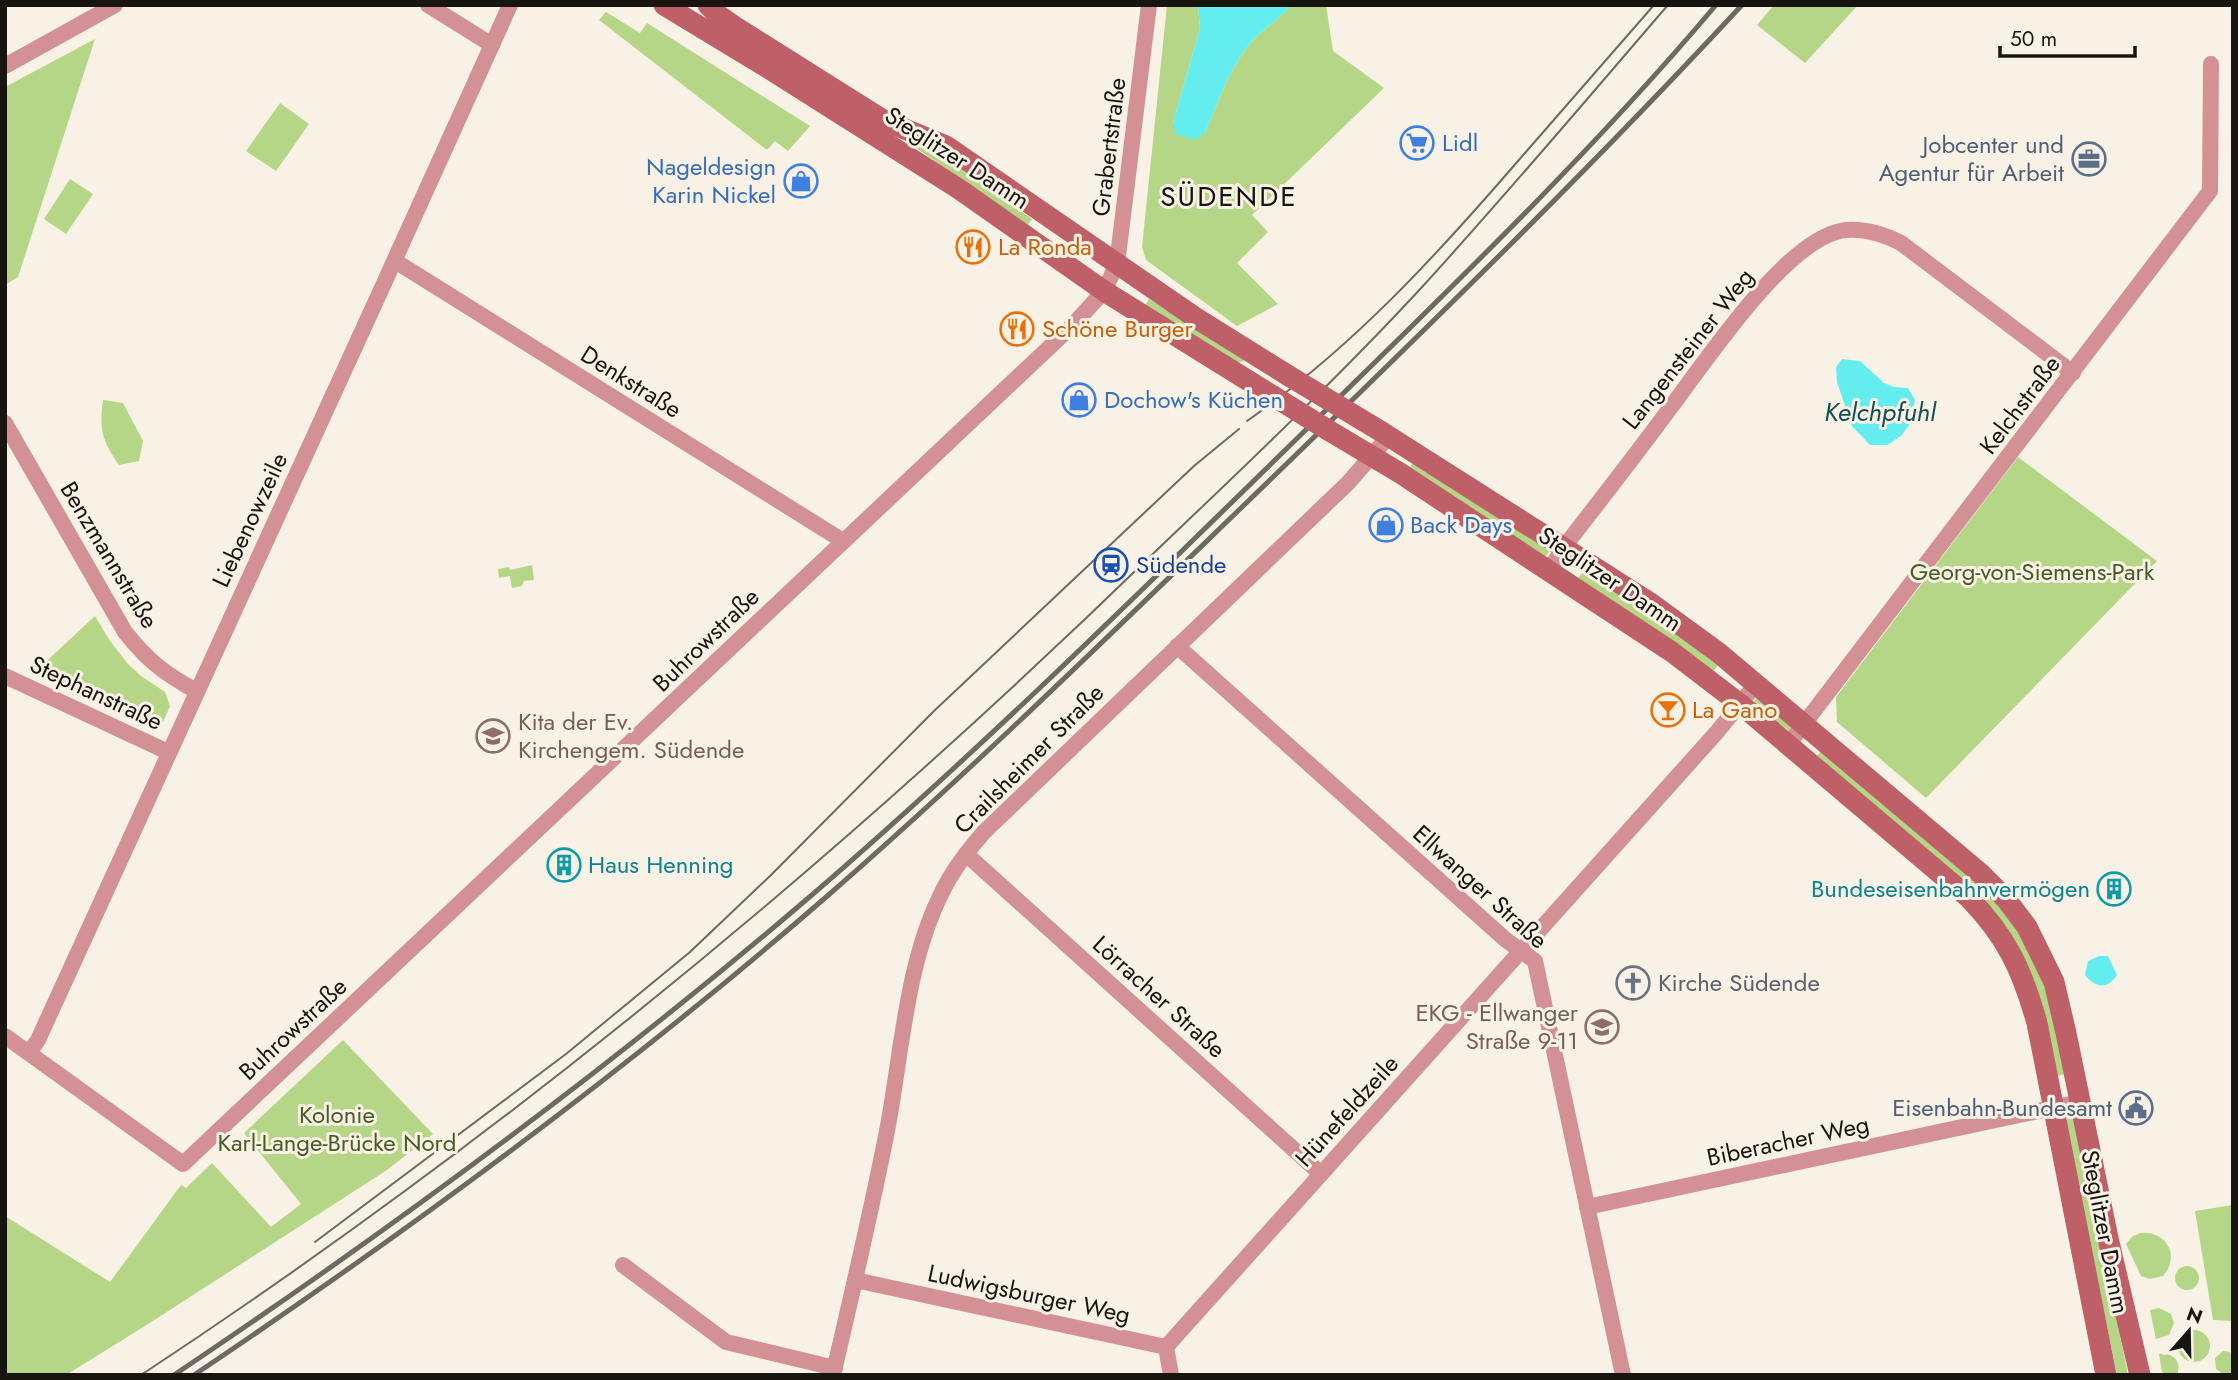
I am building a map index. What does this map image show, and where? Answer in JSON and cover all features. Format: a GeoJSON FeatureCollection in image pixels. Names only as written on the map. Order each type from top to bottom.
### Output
{"type":"FeatureCollection","features":[{"type":"Feature","properties":{"kind":"main road","name":"Steglitzer Damm"},"geometry":{"type":"LineString","coordinates":[[664,5],[959,189],[1104,291],[1365,452],[1646,633],[1740,704],[1968,897],[1990,920],[2012,953],[2025,982],[2037,1023],[2106,1375]]}},
{"type":"Feature","properties":{"kind":"main road","name":"Steglitzer Damm"},"geometry":{"type":"LineString","coordinates":[[708,5],[737,28],[883,120],[946,146],[1202,323],[1386,434],[1649,602],[1719,653],[1980,873],[2015,910],[2035,940],[2053,982],[2140,1375]]}},
{"type":"Feature","properties":{"kind":"street"},"geometry":{"type":"LineString","coordinates":[[5,66],[115,5]]}},
{"type":"Feature","properties":{"kind":"street"},"geometry":{"type":"LineString","coordinates":[[428,5],[492,45]]}},
{"type":"Feature","properties":{"kind":"street","name":"Liebenowzeile"},"geometry":{"type":"LineString","coordinates":[[29,1053],[38,1040],[510,5]]}},
{"type":"Feature","properties":{"kind":"street","name":"Grabertstraße"},"geometry":{"type":"LineString","coordinates":[[1104,291],[1117,264],[1149,5]]}},
{"type":"Feature","properties":{"kind":"street","name":"Kelchstraße"},"geometry":{"type":"LineString","coordinates":[[1788,745],[2210,191],[2211,64]]}},
{"type":"Feature","properties":{"kind":"street","name":"Langensteiner Weg"},"geometry":{"type":"LineString","coordinates":[[1549,570],[1751,301],[1799,253],[1814,242],[1839,231],[1879,233],[1901,243],[2073,373]]}},
{"type":"Feature","properties":{"kind":"street","name":"Denkstraße"},"geometry":{"type":"LineString","coordinates":[[395,261],[843,541]]}},
{"type":"Feature","properties":{"kind":"street","name":"Buhrowstraße"},"geometry":{"type":"LineString","coordinates":[[29,1053],[183,1164],[1073,325],[1104,291]]}},
{"type":"Feature","properties":{"kind":"street","name":"Benzmannstraße"},"geometry":{"type":"LineString","coordinates":[[5,423],[125,632],[145,656],[164,672],[196,691]]}},
{"type":"Feature","properties":{"kind":"street","name":"Crailsheimer Straße"},"geometry":{"type":"LineString","coordinates":[[834,1371],[881,1159],[913,979],[921,946],[937,902],[948,881],[965,854],[984,832],[1348,483],[1365,452],[1386,434]]}},
{"type":"Feature","properties":{"kind":"street","name":"Ellwanger Straße"},"geometry":{"type":"LineString","coordinates":[[1177,646],[1535,961],[1623,1375]]}},
{"type":"Feature","properties":{"kind":"street","name":"Stephanstraße"},"geometry":{"type":"LineString","coordinates":[[5,676],[168,752]]}},
{"type":"Feature","properties":{"kind":"street","name":"Hünefeldzeile"},"geometry":{"type":"LineString","coordinates":[[1166,1348],[1756,684]]}},
{"type":"Feature","properties":{"kind":"street","name":"Lörracher Straße"},"geometry":{"type":"LineString","coordinates":[[965,854],[1321,1174]]}},
{"type":"Feature","properties":{"kind":"street"},"geometry":{"type":"LineString","coordinates":[[5,1036],[29,1053]]}},
{"type":"Feature","properties":{"kind":"street","name":"Biberacher Weg"},"geometry":{"type":"LineString","coordinates":[[1587,1207],[2080,1102]]}},
{"type":"Feature","properties":{"kind":"street"},"geometry":{"type":"LineString","coordinates":[[623,1265],[726,1342],[834,1371]]}},
{"type":"Feature","properties":{"kind":"street","name":"Ludwigsburger Weg"},"geometry":{"type":"LineString","coordinates":[[855,1280],[1166,1348]]}},
{"type":"Feature","properties":{"kind":"street"},"geometry":{"type":"LineString","coordinates":[[1166,1348],[1171,1375]]}},
{"type":"Feature","properties":{"kind":"green space"},"geometry":{"type":"Polygon","coordinates":[[[1167,5],[1198,5],[1200,28],[1173,123],[1205,133],[1238,60],[1254,39],[1291,5],[1326,5],[1333,51],[1384,88],[1252,215],[1268,232],[1237,263],[1278,304],[1237,326],[1146,260],[1142,247],[1167,5]]]}},
{"type":"Feature","properties":{"kind":"green space"},"geometry":{"type":"Polygon","coordinates":[[[1774,5],[1858,5],[1805,63],[1757,25],[1774,5]]]}},
{"type":"Feature","properties":{"kind":"green space"},"geometry":{"type":"Polygon","coordinates":[[[606,12],[640,33],[647,23],[810,126],[788,151],[775,141],[767,150],[599,20],[606,12]]]}},
{"type":"Feature","properties":{"kind":"green space"},"geometry":{"type":"Polygon","coordinates":[[[95,39],[18,277],[5,285],[5,87],[95,39]]]}},
{"type":"Feature","properties":{"kind":"green space"},"geometry":{"type":"Polygon","coordinates":[[[280,103],[309,124],[276,171],[246,151],[280,103]]]}},
{"type":"Feature","properties":{"kind":"green space"},"geometry":{"type":"Polygon","coordinates":[[[897,135],[933,150],[1032,219],[1028,225],[897,135]]]}},
{"type":"Feature","properties":{"kind":"green space"},"geometry":{"type":"Polygon","coordinates":[[[70,179],[93,194],[66,234],[44,219],[70,179]]]}},
{"type":"Feature","properties":{"kind":"green space"},"geometry":{"type":"Polygon","coordinates":[[[1149,299],[1244,361],[1237,363],[1144,307],[1149,299]]]}},
{"type":"Feature","properties":{"kind":"green space"},"geometry":{"type":"Polygon","coordinates":[[[103,400],[123,403],[143,441],[139,461],[119,465],[113,457],[103,434],[103,400]]]}},
{"type":"Feature","properties":{"kind":"green space","name":"Georg-von-Siemens-Park"},"geometry":{"type":"Polygon","coordinates":[[[2018,457],[2157,561],[1926,798],[1837,722],[1836,697],[2018,457]]]}},
{"type":"Feature","properties":{"kind":"green space"},"geometry":{"type":"Polygon","coordinates":[[[1414,460],[1550,551],[1545,557],[1409,469],[1414,460]]]}},
{"type":"Feature","properties":{"kind":"green space"},"geometry":{"type":"Polygon","coordinates":[[[532,565],[534,580],[524,581],[522,586],[512,588],[510,576],[499,578],[498,569],[509,567],[510,570],[532,565]]]}},
{"type":"Feature","properties":{"kind":"green space"},"geometry":{"type":"Polygon","coordinates":[[[1584,570],[1719,664],[1713,672],[1578,579],[1584,570]]]}},
{"type":"Feature","properties":{"kind":"green space"},"geometry":{"type":"Polygon","coordinates":[[[95,616],[128,664],[165,692],[170,706],[163,722],[153,725],[37,670],[95,616]]]}},
{"type":"Feature","properties":{"kind":"green space"},"geometry":{"type":"Polygon","coordinates":[[[1757,698],[1792,727],[1789,731],[1753,703],[1757,698]]]}},
{"type":"Feature","properties":{"kind":"green space"},"geometry":{"type":"Polygon","coordinates":[[[1822,750],[1966,871],[2008,914],[2042,975],[2067,1074],[2056,1076],[2031,974],[1815,758],[1822,750]]]}},
{"type":"Feature","properties":{"kind":"green space","name":"Kolonie Karl-Lange-Brücke Nord"},"geometry":{"type":"Polygon","coordinates":[[[343,1040],[433,1134],[387,1170],[66,1375],[5,1375],[5,1216],[110,1282],[181,1185],[186,1188],[212,1163],[271,1227],[301,1204],[244,1133],[343,1040]]]}},
{"type":"Feature","properties":{"kind":"green space"},"geometry":{"type":"Polygon","coordinates":[[[2073,1117],[2076,1119],[2128,1375],[2117,1375],[2065,1121],[2073,1117]]]}},
{"type":"Feature","properties":{"kind":"green space"},"geometry":{"type":"Polygon","coordinates":[[[2233,1205],[2233,1321],[2213,1320],[2195,1211],[2233,1205]]]}},
{"type":"Feature","properties":{"kind":"green space"},"geometry":{"type":"Polygon","coordinates":[[[2140,1233],[2157,1236],[2168,1246],[2171,1260],[2163,1276],[2150,1279],[2141,1276],[2126,1244],[2140,1233]]]}},
{"type":"Feature","properties":{"kind":"green space"},"geometry":{"type":"Polygon","coordinates":[[[2187,1266],[2198,1273],[2199,1278],[2192,1289],[2187,1290],[2176,1283],[2175,1278],[2182,1267],[2187,1266]]]}},
{"type":"Feature","properties":{"kind":"green space"},"geometry":{"type":"Polygon","coordinates":[[[2159,1308],[2171,1314],[2174,1323],[2169,1335],[2156,1339],[2150,1310],[2159,1308]]]}},
{"type":"Feature","properties":{"kind":"green space"},"geometry":{"type":"Polygon","coordinates":[[[2194,1330],[2205,1335],[2210,1346],[2205,1357],[2194,1362],[2183,1357],[2178,1346],[2183,1335],[2194,1330]]]}},
{"type":"Feature","properties":{"kind":"green space"},"geometry":{"type":"Polygon","coordinates":[[[2223,1351],[2230,1352],[2233,1373],[2224,1375],[2216,1369],[2215,1358],[2223,1351]]]}},
{"type":"Feature","properties":{"kind":"green space"},"geometry":{"type":"Polygon","coordinates":[[[2159,1354],[2168,1354],[2175,1358],[2177,1375],[2162,1372],[2159,1354]]]}},
{"type":"Feature","properties":{"kind":"water"},"geometry":{"type":"Polygon","coordinates":[[[1198,5],[1291,5],[1258,35],[1238,60],[1205,133],[1195,140],[1176,134],[1173,123],[1200,28],[1198,5]]]}},
{"type":"Feature","properties":{"kind":"water","name":"Kelchpfuhl"},"geometry":{"type":"Polygon","coordinates":[[[1842,359],[1860,361],[1884,383],[1908,388],[1915,400],[1911,422],[1901,436],[1887,445],[1870,445],[1852,426],[1837,382],[1836,367],[1842,359]]]}},
{"type":"Feature","properties":{"kind":"water"},"geometry":{"type":"Polygon","coordinates":[[[2099,956],[2108,956],[2117,975],[2101,986],[2085,975],[2088,961],[2099,956]]]}},
{"type":"Feature","properties":{"kind":"tram line"},"geometry":{"type":"LineString","coordinates":[[1247,421],[1322,363],[1391,300],[1487,196],[1654,5]]}},
{"type":"Feature","properties":{"kind":"tram line"},"geometry":{"type":"LineString","coordinates":[[141,1375],[277,1283],[541,1088],[670,986],[919,772],[1040,661],[1359,353],[1423,286],[1668,5]]}},
{"type":"Feature","properties":{"kind":"tram line"},"geometry":{"type":"LineString","coordinates":[[315,1242],[566,1054],[690,952],[772,874],[934,711],[1194,466],[1239,429]]}},
{"type":"Feature","properties":{"kind":"railway"},"geometry":{"type":"LineString","coordinates":[[174,1375],[257,1319],[501,1144],[659,1022],[873,842],[1105,626],[1445,293],[1557,181],[1716,5]]}},
{"type":"Feature","properties":{"kind":"railway"},"geometry":{"type":"LineString","coordinates":[[194,1375],[357,1263],[517,1146],[673,1025],[825,898],[1051,691],[1392,362],[1569,185],[1742,5]]}},
{"type":"Feature","properties":{"kind":"place","name":"Lidl"},"geometry":{"type":"Point","coordinates":[1417,143]}},
{"type":"Feature","properties":{"kind":"place","name":"Jobcenter und Agentur für Arbeit"},"geometry":{"type":"Point","coordinates":[2089,159]}},
{"type":"Feature","properties":{"kind":"place","name":"Nageldesign Karin Nickel"},"geometry":{"type":"Point","coordinates":[801,181]}},
{"type":"Feature","properties":{"kind":"place","name":"La Ronda"},"geometry":{"type":"Point","coordinates":[973,247]}},
{"type":"Feature","properties":{"kind":"place","name":"Schöne Burger"},"geometry":{"type":"Point","coordinates":[1017,329]}},
{"type":"Feature","properties":{"kind":"place","name":"Dochow's Küchen"},"geometry":{"type":"Point","coordinates":[1079,400]}},
{"type":"Feature","properties":{"kind":"place","name":"Back Days"},"geometry":{"type":"Point","coordinates":[1386,525]}},
{"type":"Feature","properties":{"kind":"place","name":"Südende"},"geometry":{"type":"Point","coordinates":[1111,565]}},
{"type":"Feature","properties":{"kind":"place","name":"La Gano"},"geometry":{"type":"Point","coordinates":[1668,710]}},
{"type":"Feature","properties":{"kind":"place","name":"Kita der Ev. Kirchengem. Südende"},"geometry":{"type":"Point","coordinates":[493,736]}},
{"type":"Feature","properties":{"kind":"place","name":"Haus Henning"},"geometry":{"type":"Point","coordinates":[564,865]}},
{"type":"Feature","properties":{"kind":"place","name":"Bundeseisenbahnvermögen"},"geometry":{"type":"Point","coordinates":[2114,889]}},
{"type":"Feature","properties":{"kind":"place","name":"Kirche Südende"},"geometry":{"type":"Point","coordinates":[1633,983]}},
{"type":"Feature","properties":{"kind":"place","name":"EKG - Ellwanger Straße 9-11"},"geometry":{"type":"Point","coordinates":[1602,1027]}},
{"type":"Feature","properties":{"kind":"place","name":"Eisenbahn-Bundesamt"},"geometry":{"type":"Point","coordinates":[2136,1108]}},
{"type":"Feature","properties":{"kind":"district","name":"SÜDENDE"},"geometry":{"type":"Point","coordinates":[1229,196]}}]}
